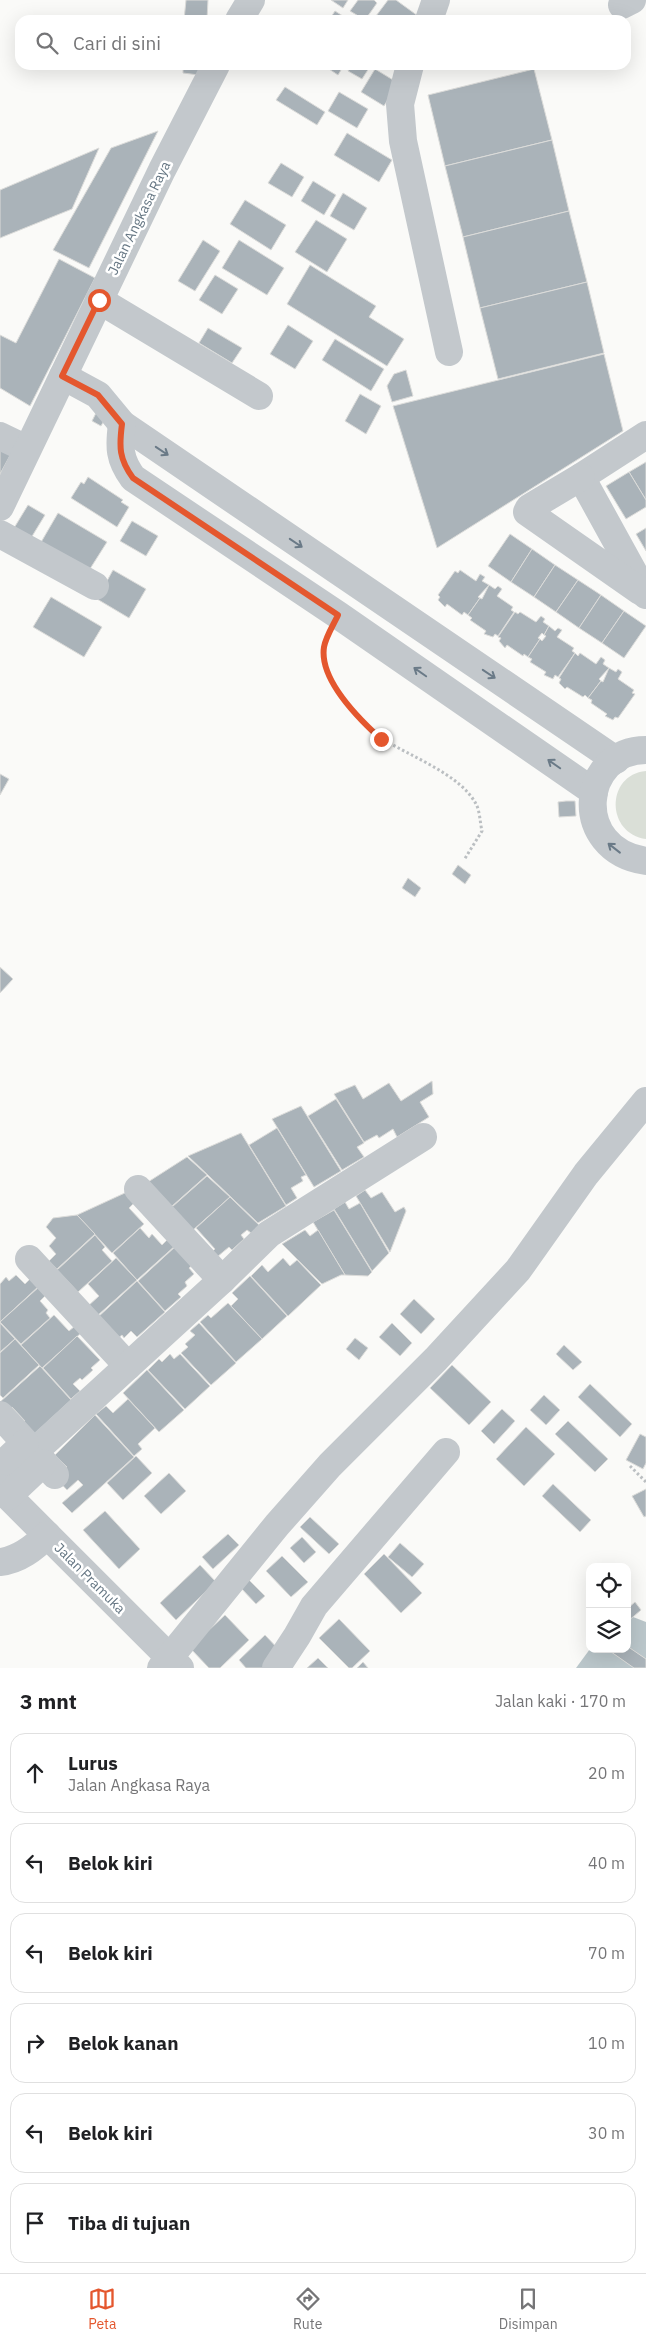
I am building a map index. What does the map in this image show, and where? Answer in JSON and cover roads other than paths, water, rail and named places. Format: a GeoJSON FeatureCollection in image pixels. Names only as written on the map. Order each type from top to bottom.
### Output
{"type":"FeatureCollection","features":[{"type":"Feature","properties":{"kind":"street"},"geometry":{"type":"LineString","coordinates":[[241,15],[251,0]]}},
{"type":"Feature","properties":{"kind":"street"},"geometry":{"type":"LineString","coordinates":[[431,15],[436,0]]}},
{"type":"Feature","properties":{"kind":"street","name":"Jalan Angkasa Raya"},"geometry":{"type":"LineString","coordinates":[[0,507],[27,449],[76,382],[99,300],[214,70]]}},
{"type":"Feature","properties":{"kind":"street"},"geometry":{"type":"LineString","coordinates":[[409,70],[400,104],[403,141],[449,352]]}},
{"type":"Feature","properties":{"kind":"street"},"geometry":{"type":"LineString","coordinates":[[99,300],[259,396]]}},
{"type":"Feature","properties":{"kind":"street"},"geometry":{"type":"LineString","coordinates":[[76,382],[98,395],[122,424],[616,760]]}},
{"type":"Feature","properties":{"kind":"street"},"geometry":{"type":"LineString","coordinates":[[122,424],[120,443],[123,464],[133,478],[338,615],[594,792]]}},
{"type":"Feature","properties":{"kind":"street"},"geometry":{"type":"LineString","coordinates":[[646,435],[530,508],[527,512],[646,595]]}},
{"type":"Feature","properties":{"kind":"street"},"geometry":{"type":"LineString","coordinates":[[0,436],[27,449]]}},
{"type":"Feature","properties":{"kind":"street"},"geometry":{"type":"LineString","coordinates":[[581,477],[646,595]]}},
{"type":"Feature","properties":{"kind":"street"},"geometry":{"type":"LineString","coordinates":[[0,534],[95,586]]}},
{"type":"Feature","properties":{"kind":"street"},"geometry":{"type":"LineString","coordinates":[[338,615],[358,585]]}},
{"type":"Feature","properties":{"kind":"street"},"geometry":{"type":"LineString","coordinates":[[646,750],[628,753],[616,760],[602,774],[594,792],[592,806],[594,820],[600,834],[609,845],[633,859],[646,861]]}},
{"type":"Feature","properties":{"kind":"street"},"geometry":{"type":"LineString","coordinates":[[170,1664],[277,1525],[330,1465],[436,1359],[518,1270],[586,1174],[646,1101]]}},
{"type":"Feature","properties":{"kind":"street"},"geometry":{"type":"LineString","coordinates":[[4,1492],[128,1366],[269,1234],[423,1137]]}},
{"type":"Feature","properties":{"kind":"street"},"geometry":{"type":"LineString","coordinates":[[138,1189],[222,1280]]}},
{"type":"Feature","properties":{"kind":"street"},"geometry":{"type":"LineString","coordinates":[[29,1259],[128,1366]]}},
{"type":"Feature","properties":{"kind":"street"},"geometry":{"type":"LineString","coordinates":[[0,1416],[39,1458]]}},
{"type":"Feature","properties":{"kind":"street"},"geometry":{"type":"LineString","coordinates":[[276,1668],[314,1606],[446,1452]]}},
{"type":"Feature","properties":{"kind":"street"},"geometry":{"type":"LineString","coordinates":[[0,1467],[39,1458]]}},
{"type":"Feature","properties":{"kind":"street","name":"Jalan Pramuka"},"geometry":{"type":"LineString","coordinates":[[4,1492],[170,1664]]}},
{"type":"Feature","properties":{"kind":"street"},"geometry":{"type":"LineString","coordinates":[[0,1562],[17,1557],[34,1548],[47,1535]]}}]}
